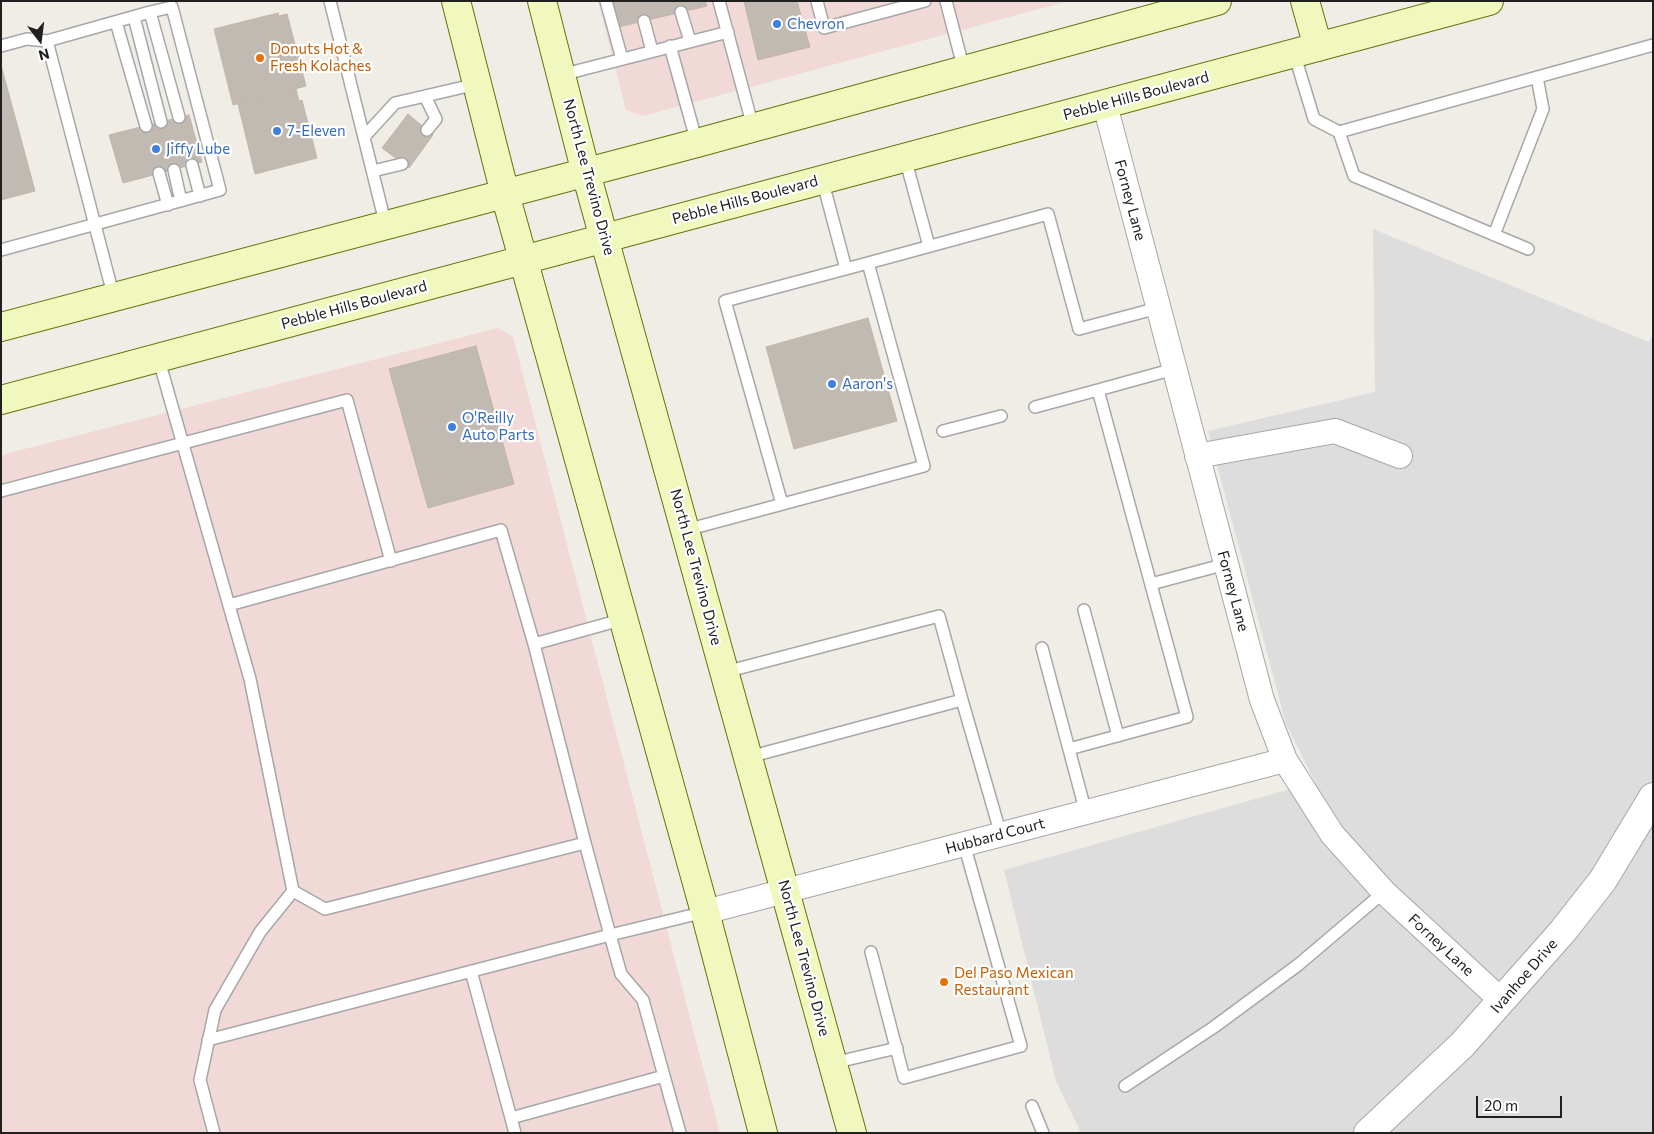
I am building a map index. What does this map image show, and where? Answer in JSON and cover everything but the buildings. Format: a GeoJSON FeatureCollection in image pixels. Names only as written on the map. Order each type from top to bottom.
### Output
{"type":"FeatureCollection","features":[{"type":"Feature","properties":{"kind":"main road"},"geometry":{"type":"LineString","coordinates":[[456,1],[505,194],[705,912],[763,1133]]}},
{"type":"Feature","properties":{"kind":"main road","name":"North Lee Trevino Drive"},"geometry":{"type":"LineString","coordinates":[[542,1],[586,172],[852,1133]]}},
{"type":"Feature","properties":{"kind":"main road"},"geometry":{"type":"LineString","coordinates":[[1,327],[697,143],[1217,1]]}},
{"type":"Feature","properties":{"kind":"main road"},"geometry":{"type":"LineString","coordinates":[[1305,1],[1306,50]]}},
{"type":"Feature","properties":{"kind":"main road","name":"Pebble Hills Boulevard"},"geometry":{"type":"LineString","coordinates":[[1,400],[1489,1]]}},
{"type":"Feature","properties":{"kind":"street","name":"Forney Lane"},"geometry":{"type":"LineString","coordinates":[[1105,105],[1262,700],[1285,760],[1332,834],[1384,892],[1502,1001]]}},
{"type":"Feature","properties":{"kind":"street"},"geometry":{"type":"LineString","coordinates":[[1198,456],[1335,431],[1400,456]]}},
{"type":"Feature","properties":{"kind":"street","name":"Hubbard Court"},"geometry":{"type":"LineString","coordinates":[[705,912],[1285,760]]}},
{"type":"Feature","properties":{"kind":"street","name":"Ivanhoe Drive"},"geometry":{"type":"LineString","coordinates":[[1368,1133],[1462,1045],[1563,931],[1603,880],[1653,797]]}},
{"type":"Feature","properties":{"kind":"lane"},"geometry":{"type":"LineString","coordinates":[[330,1],[386,226]]}},
{"type":"Feature","properties":{"kind":"lane"},"geometry":{"type":"LineString","coordinates":[[606,1],[622,59]]}},
{"type":"Feature","properties":{"kind":"lane"},"geometry":{"type":"LineString","coordinates":[[719,1],[753,127]]}},
{"type":"Feature","properties":{"kind":"lane"},"geometry":{"type":"LineString","coordinates":[[817,1],[824,28],[925,1]]}},
{"type":"Feature","properties":{"kind":"lane"},"geometry":{"type":"LineString","coordinates":[[946,1],[964,70]]}},
{"type":"Feature","properties":{"kind":"lane"},"geometry":{"type":"LineString","coordinates":[[1,46],[27,39],[47,41],[172,7],[220,190],[1,250]]}},
{"type":"Feature","properties":{"kind":"lane"},"geometry":{"type":"LineString","coordinates":[[150,12],[179,117]]}},
{"type":"Feature","properties":{"kind":"lane"},"geometry":{"type":"LineString","coordinates":[[682,12],[690,41]]}},
{"type":"Feature","properties":{"kind":"lane"},"geometry":{"type":"LineString","coordinates":[[134,17],[161,122]]}},
{"type":"Feature","properties":{"kind":"lane"},"geometry":{"type":"LineString","coordinates":[[644,21],[652,51]]}},
{"type":"Feature","properties":{"kind":"lane"},"geometry":{"type":"LineString","coordinates":[[116,22],[146,126]]}},
{"type":"Feature","properties":{"kind":"lane"},"geometry":{"type":"LineString","coordinates":[[561,75],[728,32]]}},
{"type":"Feature","properties":{"kind":"lane"},"geometry":{"type":"LineString","coordinates":[[47,41],[114,298]]}},
{"type":"Feature","properties":{"kind":"lane"},"geometry":{"type":"LineString","coordinates":[[1306,50],[1314,119],[1339,132],[1653,45]]}},
{"type":"Feature","properties":{"kind":"lane"},"geometry":{"type":"LineString","coordinates":[[670,46],[697,143]]}},
{"type":"Feature","properties":{"kind":"lane"},"geometry":{"type":"LineString","coordinates":[[1494,235],[1543,109],[1536,77]]}},
{"type":"Feature","properties":{"kind":"lane"},"geometry":{"type":"LineString","coordinates":[[364,137],[395,103],[477,84]]}},
{"type":"Feature","properties":{"kind":"lane"},"geometry":{"type":"LineString","coordinates":[[425,96],[436,119],[427,130]]}},
{"type":"Feature","properties":{"kind":"lane"},"geometry":{"type":"LineString","coordinates":[[1339,132],[1354,176],[1528,249]]}},
{"type":"Feature","properties":{"kind":"lane"},"geometry":{"type":"LineString","coordinates":[[905,158],[929,246]]}},
{"type":"Feature","properties":{"kind":"lane"},"geometry":{"type":"LineString","coordinates":[[373,171],[402,164]]}},
{"type":"Feature","properties":{"kind":"lane"},"geometry":{"type":"LineString","coordinates":[[192,165],[200,196]]}},
{"type":"Feature","properties":{"kind":"lane"},"geometry":{"type":"LineString","coordinates":[[174,170],[182,201]]}},
{"type":"Feature","properties":{"kind":"lane"},"geometry":{"type":"LineString","coordinates":[[159,174],[168,205]]}},
{"type":"Feature","properties":{"kind":"lane"},"geometry":{"type":"LineString","coordinates":[[822,179],[846,269]]}},
{"type":"Feature","properties":{"kind":"lane"},"geometry":{"type":"LineString","coordinates":[[782,504],[724,301],[1048,214],[1080,330],[1158,308]]}},
{"type":"Feature","properties":{"kind":"lane"},"geometry":{"type":"LineString","coordinates":[[686,530],[924,466],[868,263]]}},
{"type":"Feature","properties":{"kind":"lane"},"geometry":{"type":"LineString","coordinates":[[158,358],[229,605],[262,732],[293,891],[325,909],[584,843]]}},
{"type":"Feature","properties":{"kind":"lane"},"geometry":{"type":"LineString","coordinates":[[1035,407],[1174,369]]}},
{"type":"Feature","properties":{"kind":"lane"},"geometry":{"type":"LineString","coordinates":[[1069,750],[1187,717],[1098,390]]}},
{"type":"Feature","properties":{"kind":"lane"},"geometry":{"type":"LineString","coordinates":[[1,491],[347,400],[391,561]]}},
{"type":"Feature","properties":{"kind":"lane"},"geometry":{"type":"LineString","coordinates":[[943,431],[1001,416]]}},
{"type":"Feature","properties":{"kind":"lane"},"geometry":{"type":"LineString","coordinates":[[229,605],[501,530],[534,644],[584,843],[621,974],[643,1000],[680,1133]]}},
{"type":"Feature","properties":{"kind":"lane"},"geometry":{"type":"LineString","coordinates":[[1151,584],[1226,564]]}},
{"type":"Feature","properties":{"kind":"lane"},"geometry":{"type":"LineString","coordinates":[[1084,610],[1118,736]]}},
{"type":"Feature","properties":{"kind":"lane"},"geometry":{"type":"LineString","coordinates":[[725,672],[939,616],[1001,835]]}},
{"type":"Feature","properties":{"kind":"lane"},"geometry":{"type":"LineString","coordinates":[[534,644],[624,619]]}},
{"type":"Feature","properties":{"kind":"lane"},"geometry":{"type":"LineString","coordinates":[[1042,648],[1086,813]]}},
{"type":"Feature","properties":{"kind":"lane"},"geometry":{"type":"LineString","coordinates":[[749,756],[962,700]]}},
{"type":"Feature","properties":{"kind":"lane"},"geometry":{"type":"LineString","coordinates":[[871,952],[904,1078],[1021,1046],[964,844]]}},
{"type":"Feature","properties":{"kind":"lane"},"geometry":{"type":"LineString","coordinates":[[214,1133],[200,1080],[215,1010],[260,932],[293,891]]}},
{"type":"Feature","properties":{"kind":"lane"},"geometry":{"type":"LineString","coordinates":[[1125,1086],[1214,1027],[1298,965],[1384,892]]}},
{"type":"Feature","properties":{"kind":"lane"},"geometry":{"type":"LineString","coordinates":[[208,1040],[705,912]]}},
{"type":"Feature","properties":{"kind":"lane"},"geometry":{"type":"LineString","coordinates":[[471,971],[516,1133]]}},
{"type":"Feature","properties":{"kind":"lane"},"geometry":{"type":"LineString","coordinates":[[833,1064],[897,1048]]}},
{"type":"Feature","properties":{"kind":"lane"},"geometry":{"type":"LineString","coordinates":[[511,1118],[664,1076]]}},
{"type":"Feature","properties":{"kind":"lane"},"geometry":{"type":"LineString","coordinates":[[1032,1106],[1043,1133]]}},
{"type":"Feature","properties":{"kind":"shaded area"},"geometry":{"type":"Polygon","coordinates":[[[598,1],[1069,1],[643,116],[626,110],[598,1]]]}},
{"type":"Feature","properties":{"kind":"shaded area"},"geometry":{"type":"Polygon","coordinates":[[[1373,229],[1649,342],[1653,334],[1653,1133],[1081,1133],[1056,1081],[1004,870],[1315,782],[1286,724],[1208,431],[1375,392],[1373,229]]]}},
{"type":"Feature","properties":{"kind":"shaded area"},"geometry":{"type":"Polygon","coordinates":[[[498,328],[513,337],[720,1133],[1,1133],[1,455],[498,328]]]}},
{"type":"Feature","properties":{"kind":"place","name":"Chevron"},"geometry":{"type":"Point","coordinates":[777,24]}},
{"type":"Feature","properties":{"kind":"place","name":"Donuts Hot & Fresh Kolaches"},"geometry":{"type":"Point","coordinates":[260,58]}},
{"type":"Feature","properties":{"kind":"place","name":"7-Eleven"},"geometry":{"type":"Point","coordinates":[277,131]}},
{"type":"Feature","properties":{"kind":"place","name":"Jiffy Lube"},"geometry":{"type":"Point","coordinates":[156,149]}},
{"type":"Feature","properties":{"kind":"place","name":"Aaron's"},"geometry":{"type":"Point","coordinates":[832,384]}},
{"type":"Feature","properties":{"kind":"place","name":"O'Reilly Auto Parts"},"geometry":{"type":"Point","coordinates":[452,427]}},
{"type":"Feature","properties":{"kind":"place","name":"Del Paso Mexican Restaurant"},"geometry":{"type":"Point","coordinates":[944,982]}}]}
